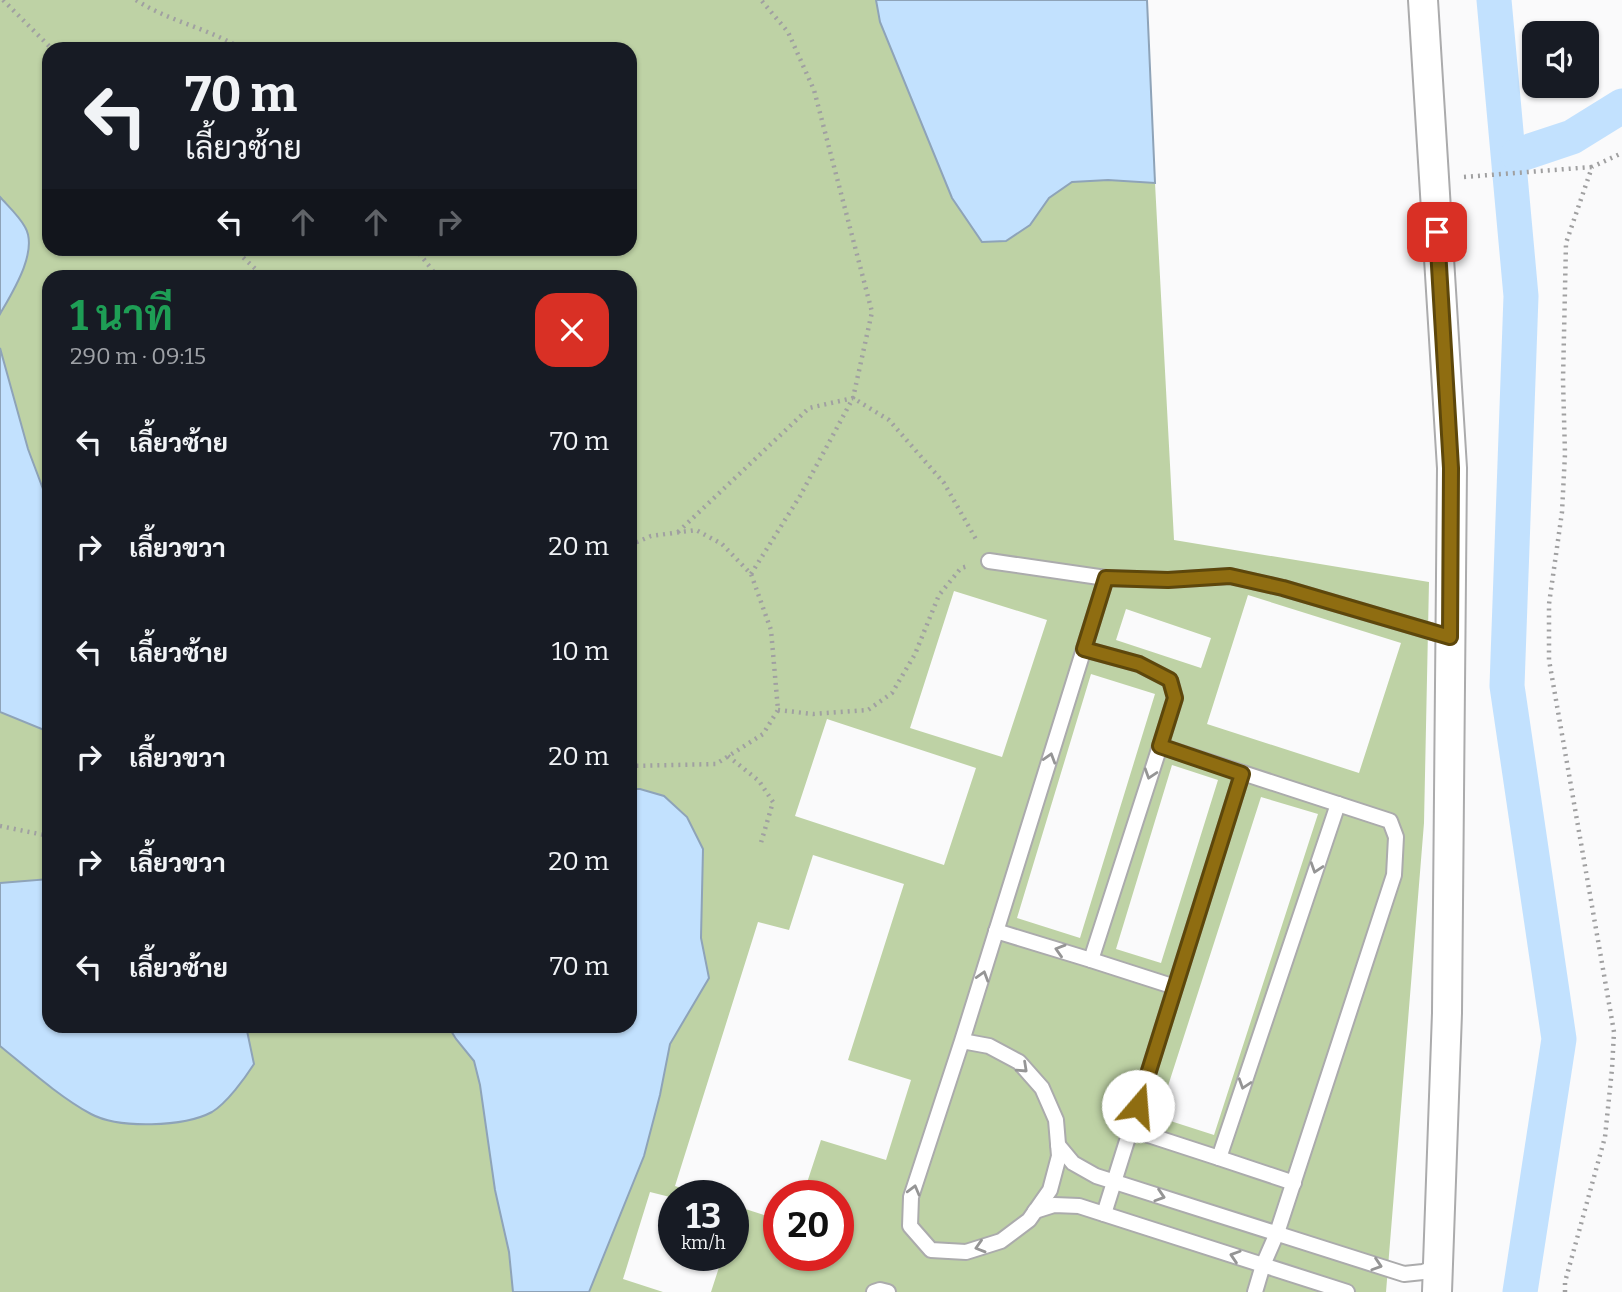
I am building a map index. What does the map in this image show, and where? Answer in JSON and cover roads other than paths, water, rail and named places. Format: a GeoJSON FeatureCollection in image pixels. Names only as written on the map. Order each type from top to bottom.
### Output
{"type":"FeatureCollection","features":[{"type":"Feature","properties":{"kind":"street"},"geometry":{"type":"LineString","coordinates":[[1423,0],[1451,468],[1447,1013],[1438,1279]]}},
{"type":"Feature","properties":{"kind":"lane"},"geometry":{"type":"LineString","coordinates":[[989,561],[1106,578],[1168,580],[1230,576],[1283,588],[1450,637]]}},
{"type":"Feature","properties":{"kind":"lane"},"geometry":{"type":"LineString","coordinates":[[962,1041],[989,1045],[1019,1062],[1042,1088],[1056,1120],[1059,1156],[1050,1190],[1035,1212],[1029,1220],[1001,1241],[966,1252],[931,1250],[910,1226],[911,1197],[1106,578]]}},
{"type":"Feature","properties":{"kind":"lane"},"geometry":{"type":"LineString","coordinates":[[1084,649],[1139,664],[1170,680],[1175,698],[1091,960]]}},
{"type":"Feature","properties":{"kind":"lane"},"geometry":{"type":"LineString","coordinates":[[1160,746],[1391,821],[1396,837],[1394,875],[1294,1183],[1255,1292]]}},
{"type":"Feature","properties":{"kind":"lane"},"geometry":{"type":"LineString","coordinates":[[1104,1214],[1242,774]]}},
{"type":"Feature","properties":{"kind":"lane"},"geometry":{"type":"LineString","coordinates":[[1219,1158],[1338,804]]}},
{"type":"Feature","properties":{"kind":"lane"},"geometry":{"type":"LineString","coordinates":[[996,931],[1175,987]]}},
{"type":"Feature","properties":{"kind":"lane"},"geometry":{"type":"LineString","coordinates":[[1130,1129],[1294,1183]]}},
{"type":"Feature","properties":{"kind":"lane"},"geometry":{"type":"LineString","coordinates":[[1058,1145],[1073,1163],[1096,1176],[1404,1273],[1423,1272],[1438,1279]]}},
{"type":"Feature","properties":{"kind":"lane"},"geometry":{"type":"LineString","coordinates":[[1035,1212],[1054,1205],[1079,1206],[1347,1292]]}},
{"type":"Feature","properties":{"kind":"lane"},"geometry":{"type":"LineString","coordinates":[[874,1292],[888,1292]]}},
{"type":"Feature","properties":{"kind":"water"},"geometry":{"type":"Polygon","coordinates":[[[876,0],[1147,0],[1155,183],[1108,180],[1072,182],[1049,198],[1030,225],[1006,241],[982,242],[952,198],[880,22],[876,0]]]}},
{"type":"Feature","properties":{"kind":"water"},"geometry":{"type":"Polygon","coordinates":[[[0,197],[25,227],[29,248],[22,272],[0,314],[0,197]]]}},
{"type":"Feature","properties":{"kind":"water"},"geometry":{"type":"Polygon","coordinates":[[[0,348],[28,449],[42,486],[42,729],[0,712],[0,348]]]}},
{"type":"Feature","properties":{"kind":"water"},"geometry":{"type":"Polygon","coordinates":[[[637,789],[664,796],[687,817],[703,849],[701,938],[709,978],[670,1044],[644,1156],[589,1292],[513,1292],[509,1252],[495,1190],[480,1085],[474,1061],[452,1033],[637,1033],[637,789]]]}},
{"type":"Feature","properties":{"kind":"water"},"geometry":{"type":"Polygon","coordinates":[[[42,880],[42,1033],[247,1033],[254,1064],[224,1103],[212,1112],[185,1121],[134,1124],[103,1119],[68,1100],[0,1046],[0,883],[42,880]]]}},
{"type":"Feature","properties":{"kind":"waterway"},"geometry":{"type":"LineString","coordinates":[[1494,0],[1521,296],[1507,686],[1559,1039],[1520,1292]]}},
{"type":"Feature","properties":{"kind":"waterway"},"geometry":{"type":"LineString","coordinates":[[1518,155],[1572,137],[1622,106]]}}]}
